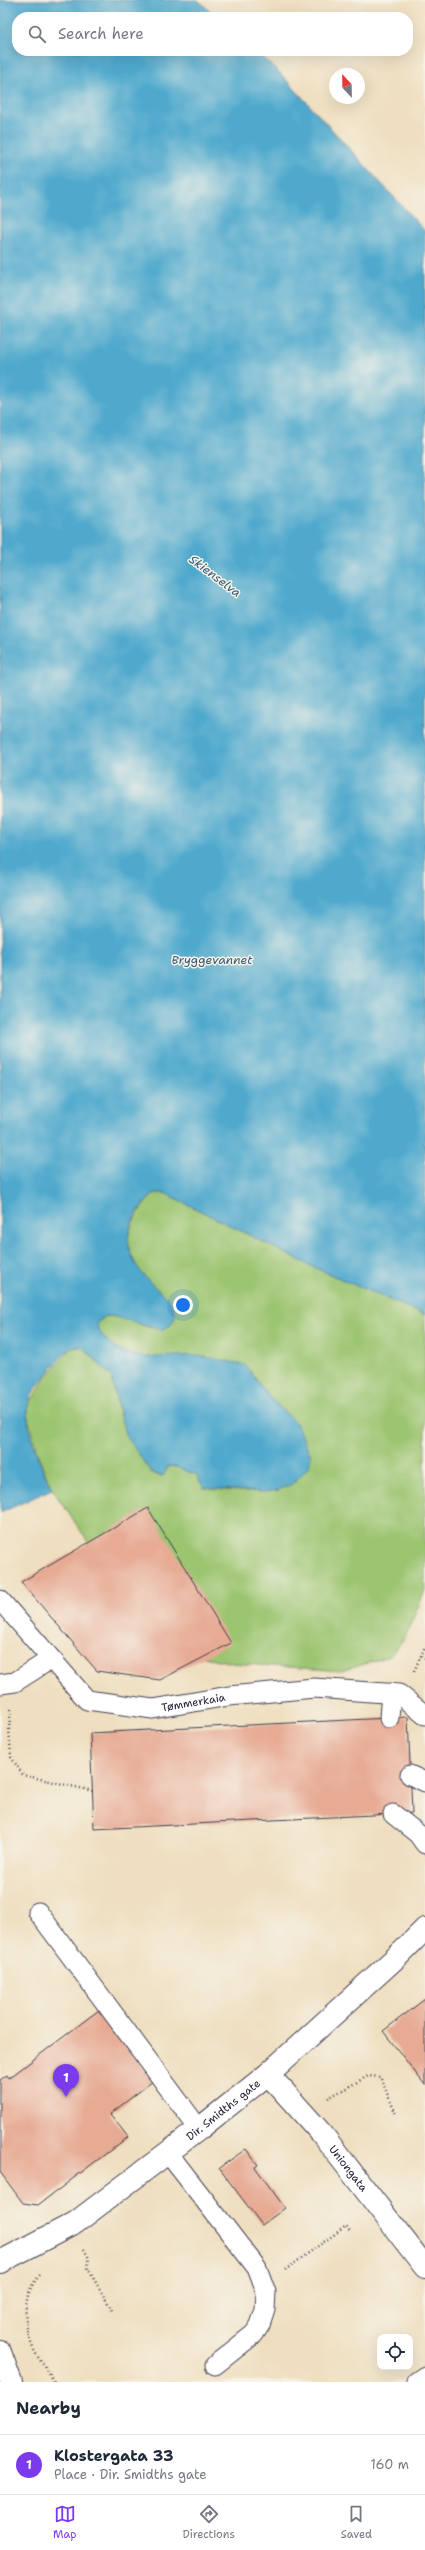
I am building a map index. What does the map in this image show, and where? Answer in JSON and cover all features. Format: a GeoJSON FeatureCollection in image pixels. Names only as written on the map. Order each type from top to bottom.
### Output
{"type":"FeatureCollection","features":[{"type":"Feature","properties":{"kind":"street","name":"Dir. Smidths gate"},"geometry":{"type":"LineString","coordinates":[[0,2262],[75,2223],[199,2129],[268,2074],[402,1953],[425,1928]]}},
{"type":"Feature","properties":{"kind":"street","name":"Uniongata"},"geometry":{"type":"LineString","coordinates":[[268,2074],[322,2134],[425,2267]]}},
{"type":"Feature","properties":{"kind":"street"},"geometry":{"type":"LineString","coordinates":[[0,2352],[11,2382]]}},
{"type":"Feature","properties":{"kind":"lane","name":"Tømmerkaia"},"geometry":{"type":"LineString","coordinates":[[0,1600],[87,1700],[152,1709],[229,1696],[314,1688],[399,1694],[425,1715]]}},
{"type":"Feature","properties":{"kind":"lane"},"geometry":{"type":"LineString","coordinates":[[7,1683],[51,1659]]}},
{"type":"Feature","properties":{"kind":"lane"},"geometry":{"type":"LineString","coordinates":[[389,1718],[391,1693]]}},
{"type":"Feature","properties":{"kind":"lane"},"geometry":{"type":"LineString","coordinates":[[393,1814],[418,1834],[425,1844]]}},
{"type":"Feature","properties":{"kind":"lane"},"geometry":{"type":"LineString","coordinates":[[38,1912],[199,2129]]}},
{"type":"Feature","properties":{"kind":"lane"},"geometry":{"type":"LineString","coordinates":[[168,2153],[257,2268],[266,2292],[265,2310],[260,2325],[254,2334],[215,2365]]}},
{"type":"Feature","properties":{"kind":"lane"},"geometry":{"type":"LineString","coordinates":[[416,2382],[425,2376]]}},
{"type":"Feature","properties":{"kind":"path"},"geometry":{"type":"LineString","coordinates":[[421,1656],[425,1659]]}},
{"type":"Feature","properties":{"kind":"path"},"geometry":{"type":"LineString","coordinates":[[7,1683],[11,1757],[23,1775],[93,1791]]}},
{"type":"Feature","properties":{"kind":"path"},"geometry":{"type":"LineString","coordinates":[[327,2099],[368,2076],[380,2077],[396,2114]]}},
{"type":"Feature","properties":{"kind":"path"},"geometry":{"type":"LineString","coordinates":[[290,2267],[346,2226],[350,2231]]}},
{"type":"Feature","properties":{"kind":"path"},"geometry":{"type":"LineString","coordinates":[[84,2249],[89,2258],[88,2268],[113,2312]]}},
{"type":"Feature","properties":{"kind":"path"},"geometry":{"type":"LineString","coordinates":[[44,2271],[28,2292],[26,2323],[33,2348],[54,2382]]}},
{"type":"Feature","properties":{"kind":"green space"},"geometry":{"type":"Polygon","coordinates":[[[155,1193],[165,1193],[313,1267],[425,1315],[425,1591],[405,1637],[390,1656],[342,1671],[232,1663],[186,1653],[120,1588],[52,1489],[37,1453],[28,1418],[28,1406],[45,1378],[72,1348],[83,1347],[111,1376],[120,1417],[150,1472],[160,1476],[164,1475],[167,1467],[171,1466],[196,1474],[204,1488],[233,1491],[260,1491],[286,1485],[298,1478],[309,1467],[296,1423],[270,1398],[249,1370],[173,1357],[146,1358],[131,1355],[108,1343],[99,1331],[97,1323],[106,1316],[118,1317],[151,1328],[168,1300],[138,1270],[128,1249],[128,1240],[133,1222],[143,1206],[155,1193]]]}},
{"type":"Feature","properties":{"kind":"water","name":"Bryggevannet"},"geometry":{"type":"Polygon","coordinates":[[[0,0],[198,0],[211,12],[12,12],[12,56],[261,56],[279,72],[425,231],[425,1315],[313,1267],[165,1193],[155,1193],[135,1216],[130,1227],[128,1239],[134,1262],[142,1273],[171,1303],[175,1313],[174,1320],[171,1325],[161,1330],[112,1316],[105,1316],[97,1323],[101,1334],[115,1348],[137,1356],[199,1356],[245,1365],[270,1398],[296,1423],[311,1456],[309,1467],[292,1484],[279,1490],[263,1492],[204,1488],[196,1474],[171,1466],[167,1467],[164,1475],[160,1476],[150,1471],[125,1434],[111,1376],[83,1347],[79,1346],[72,1348],[60,1358],[40,1382],[29,1401],[28,1416],[31,1438],[43,1471],[52,1489],[0,1513],[0,0]]]}},
{"type":"Feature","properties":{"kind":"building"},"geometry":{"type":"Polygon","coordinates":[[[148,1508],[231,1643],[160,1680],[97,1671],[21,1582],[148,1508]]]}},
{"type":"Feature","properties":{"kind":"building"},"geometry":{"type":"Polygon","coordinates":[[[408,1717],[412,1813],[94,1829],[90,1733],[408,1717]]]}},
{"type":"Feature","properties":{"kind":"building"},"geometry":{"type":"Polygon","coordinates":[[[425,1999],[425,2085],[383,2031],[425,1999]]]}},
{"type":"Feature","properties":{"kind":"building"},"geometry":{"type":"Polygon","coordinates":[[[99,2010],[153,2081],[110,2114],[128,2137],[38,2205],[23,2203],[0,2172],[0,2080],[7,2075],[9,2078],[99,2010]]]}},
{"type":"Feature","properties":{"kind":"building"},"geometry":{"type":"Polygon","coordinates":[[[246,2149],[258,2165],[255,2167],[285,2208],[262,2225],[219,2168],[246,2149]]]}},
{"type":"Feature","properties":{"kind":"place","name":"Klostergata 33"},"geometry":{"type":"Point","coordinates":[66,2097]}},
{"type":"Feature","properties":{"kind":"water label","name":"Skienselva"},"geometry":{"type":"Point","coordinates":[215,576]}}]}
